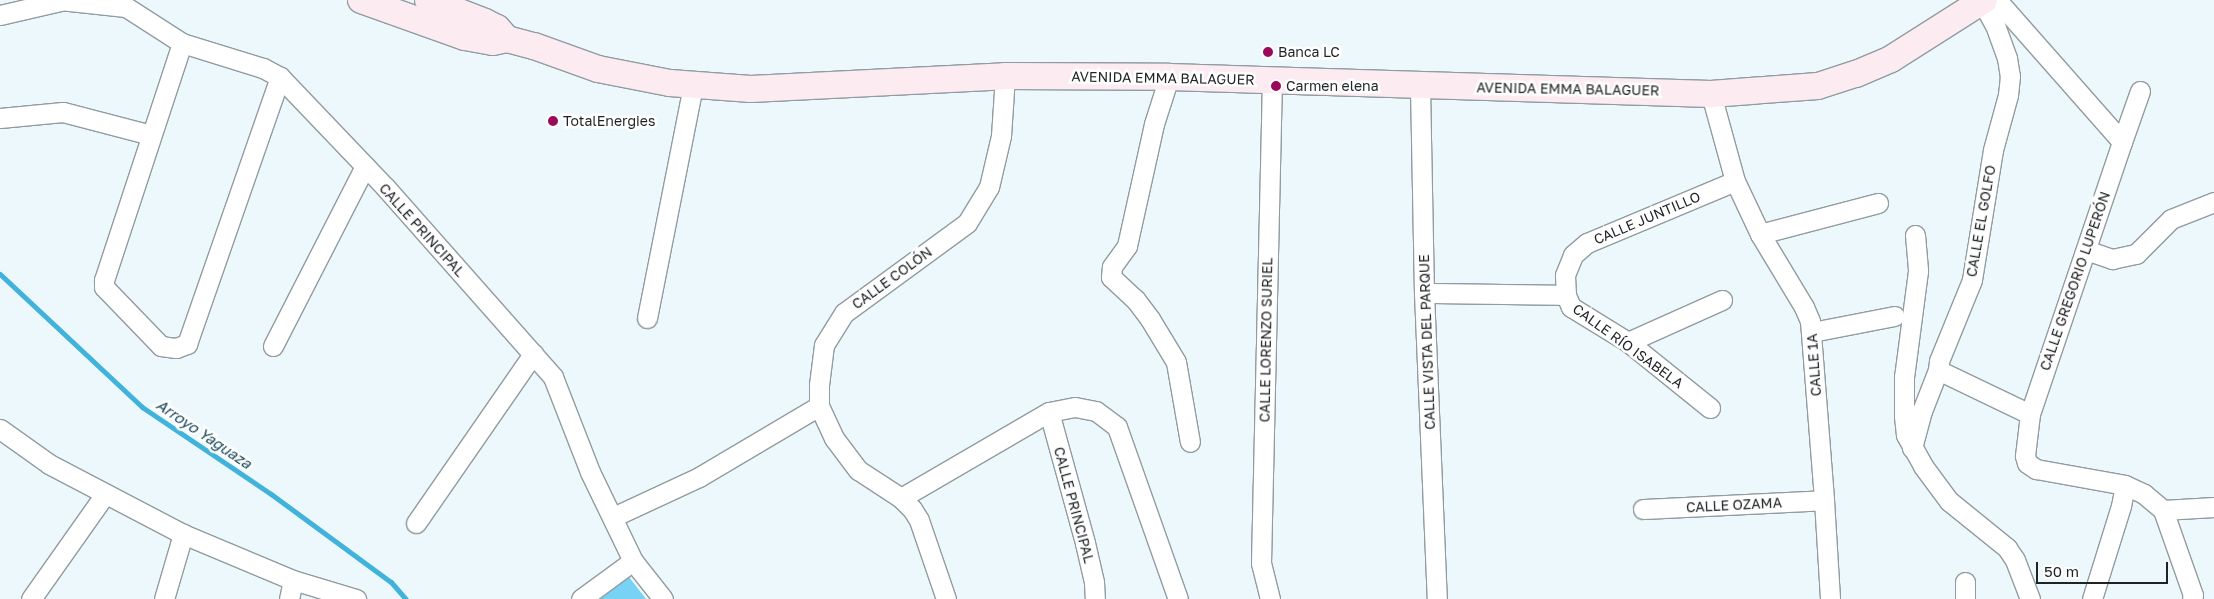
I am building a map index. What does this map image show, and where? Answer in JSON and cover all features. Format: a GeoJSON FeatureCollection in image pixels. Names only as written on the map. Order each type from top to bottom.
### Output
{"type":"FeatureCollection","features":[{"type":"Feature","properties":{"kind":"street","name":"CALLE PRINCIPAL"},"geometry":{"type":"LineString","coordinates":[[0,15],[60,0],[126,7],[182,43],[263,68],[280,77],[365,166],[553,376],[590,472],[632,561],[663,599]]}},
{"type":"Feature","properties":{"kind":"street","name":"AVENIDA EMMA BALAGUER"},"geometry":{"type":"LineString","coordinates":[[362,0],[465,37],[493,42],[507,39],[534,46],[598,70],[670,83],[751,89],[1005,76],[1169,77],[1711,94],[1818,86],[1856,74],[1891,59],[1987,1]]}},
{"type":"Feature","properties":{"kind":"street","name":"AVENIDA EMMA BALAGUER"},"geometry":{"type":"LineString","coordinates":[[428,0],[485,22],[497,28],[507,39]]}},
{"type":"Feature","properties":{"kind":"street"},"geometry":{"type":"LineString","coordinates":[[1987,1],[2122,142]]}},
{"type":"Feature","properties":{"kind":"street","name":"CALLE EL GOLFO"},"geometry":{"type":"LineString","coordinates":[[1912,448],[1922,411],[1938,370],[1939,361],[1972,280],[1993,150],[2008,95],[2010,76],[2007,58],[1987,1]]}},
{"type":"Feature","properties":{"kind":"street"},"geometry":{"type":"LineString","coordinates":[[182,43],[104,280],[104,287],[161,346],[176,348],[187,344],[280,77]]}},
{"type":"Feature","properties":{"kind":"street","name":"CALLE COLÓN"},"geometry":{"type":"LineString","coordinates":[[946,599],[918,520],[912,509],[900,498],[858,470],[834,438],[819,406],[819,385],[824,345],[844,314],[967,222],[989,188],[1000,136],[1005,76]]}},
{"type":"Feature","properties":{"kind":"street"},"geometry":{"type":"LineString","coordinates":[[1169,77],[1154,124],[1127,246],[1112,267],[1111,277],[1135,299],[1150,319],[1176,362],[1190,442]]}},
{"type":"Feature","properties":{"kind":"street","name":"CALLE LORENZO SURIEL"},"geometry":{"type":"LineString","coordinates":[[1270,599],[1261,563],[1272,80]]}},
{"type":"Feature","properties":{"kind":"street"},"geometry":{"type":"LineString","coordinates":[[647,318],[694,85]]}},
{"type":"Feature","properties":{"kind":"street","name":"CALLE VISTA DEL PARQUE"},"geometry":{"type":"LineString","coordinates":[[1420,86],[1424,293],[1437,599]]}},
{"type":"Feature","properties":{"kind":"street","name":"CALLE GREGORIO LUPERÓN"},"geometry":{"type":"LineString","coordinates":[[2140,91],[2030,414],[2025,456],[2027,463],[2036,469],[2125,485],[2144,494],[2164,510]]}},
{"type":"Feature","properties":{"kind":"street","name":"CALLE 1A"},"geometry":{"type":"LineString","coordinates":[[1711,94],[1736,181],[1760,234],[1804,307],[1812,332],[1830,599]]}},
{"type":"Feature","properties":{"kind":"street"},"geometry":{"type":"LineString","coordinates":[[0,118],[63,112],[151,135]]}},
{"type":"Feature","properties":{"kind":"street"},"geometry":{"type":"LineString","coordinates":[[273,346],[365,166]]}},
{"type":"Feature","properties":{"kind":"street","name":"CALLE JUNTILLO"},"geometry":{"type":"LineString","coordinates":[[1566,295],[1565,275],[1573,254],[1587,243],[1736,181]]}},
{"type":"Feature","properties":{"kind":"street"},"geometry":{"type":"LineString","coordinates":[[2086,250],[2112,259],[2136,254],[2171,220],[2214,202]]}},
{"type":"Feature","properties":{"kind":"street"},"geometry":{"type":"LineString","coordinates":[[1760,234],[1878,203]]}},
{"type":"Feature","properties":{"kind":"street"},"geometry":{"type":"LineString","coordinates":[[1915,235],[1918,271],[1904,377],[1906,435],[1912,448],[1949,501],[2006,548],[2015,560],[2030,599]]}},
{"type":"Feature","properties":{"kind":"street","name":"CALLE RÍO ISABELA"},"geometry":{"type":"LineString","coordinates":[[1424,293],[1566,295],[1571,307],[1628,342],[1710,408]]}},
{"type":"Feature","properties":{"kind":"street"},"geometry":{"type":"LineString","coordinates":[[1628,342],[1722,300]]}},
{"type":"Feature","properties":{"kind":"street"},"geometry":{"type":"LineString","coordinates":[[1812,332],[1894,316]]}},
{"type":"Feature","properties":{"kind":"street"},"geometry":{"type":"LineString","coordinates":[[416,523],[533,354]]}},
{"type":"Feature","properties":{"kind":"street"},"geometry":{"type":"LineString","coordinates":[[1938,370],[2030,414]]}},
{"type":"Feature","properties":{"kind":"street"},"geometry":{"type":"LineString","coordinates":[[613,518],[699,477],[819,406]]}},
{"type":"Feature","properties":{"kind":"street"},"geometry":{"type":"LineString","coordinates":[[900,498],[1049,412],[1075,407],[1096,411],[1117,427],[1178,599]]}},
{"type":"Feature","properties":{"kind":"street","name":"CALLE PRINCIPAL"},"geometry":{"type":"LineString","coordinates":[[1049,412],[1085,543],[1094,582],[1095,599]]}},
{"type":"Feature","properties":{"kind":"street"},"geometry":{"type":"LineString","coordinates":[[0,429],[48,464],[183,534],[293,580],[356,599]]}},
{"type":"Feature","properties":{"kind":"street"},"geometry":{"type":"LineString","coordinates":[[2092,599],[2121,506],[2125,485]]}},
{"type":"Feature","properties":{"kind":"street"},"geometry":{"type":"LineString","coordinates":[[31,599],[105,494]]}},
{"type":"Feature","properties":{"kind":"street","name":"CALLE OZAMA"},"geometry":{"type":"LineString","coordinates":[[1643,509],[1824,500]]}},
{"type":"Feature","properties":{"kind":"street"},"geometry":{"type":"LineString","coordinates":[[2192,599],[2193,594],[2164,510],[2214,507]]}},
{"type":"Feature","properties":{"kind":"street"},"geometry":{"type":"LineString","coordinates":[[164,599],[183,534]]}},
{"type":"Feature","properties":{"kind":"street"},"geometry":{"type":"LineString","coordinates":[[581,599],[632,561]]}},
{"type":"Feature","properties":{"kind":"street"},"geometry":{"type":"LineString","coordinates":[[289,599],[293,580]]}},
{"type":"Feature","properties":{"kind":"shaded area"},"geometry":{"type":"Polygon","coordinates":[[[629,577],[646,599],[600,599],[629,577]]]}},
{"type":"Feature","properties":{"kind":"waterway","name":"Arroyo Yaguaza"},"geometry":{"type":"LineString","coordinates":[[0,274],[142,407],[271,494],[391,582],[406,599]]}},
{"type":"Feature","properties":{"kind":"place","name":"Banca LC"},"geometry":{"type":"Point","coordinates":[1268,52]}},
{"type":"Feature","properties":{"kind":"place","name":"Carmen elena"},"geometry":{"type":"Point","coordinates":[1276,86]}},
{"type":"Feature","properties":{"kind":"place","name":"TotalEnergies"},"geometry":{"type":"Point","coordinates":[553,121]}}]}
